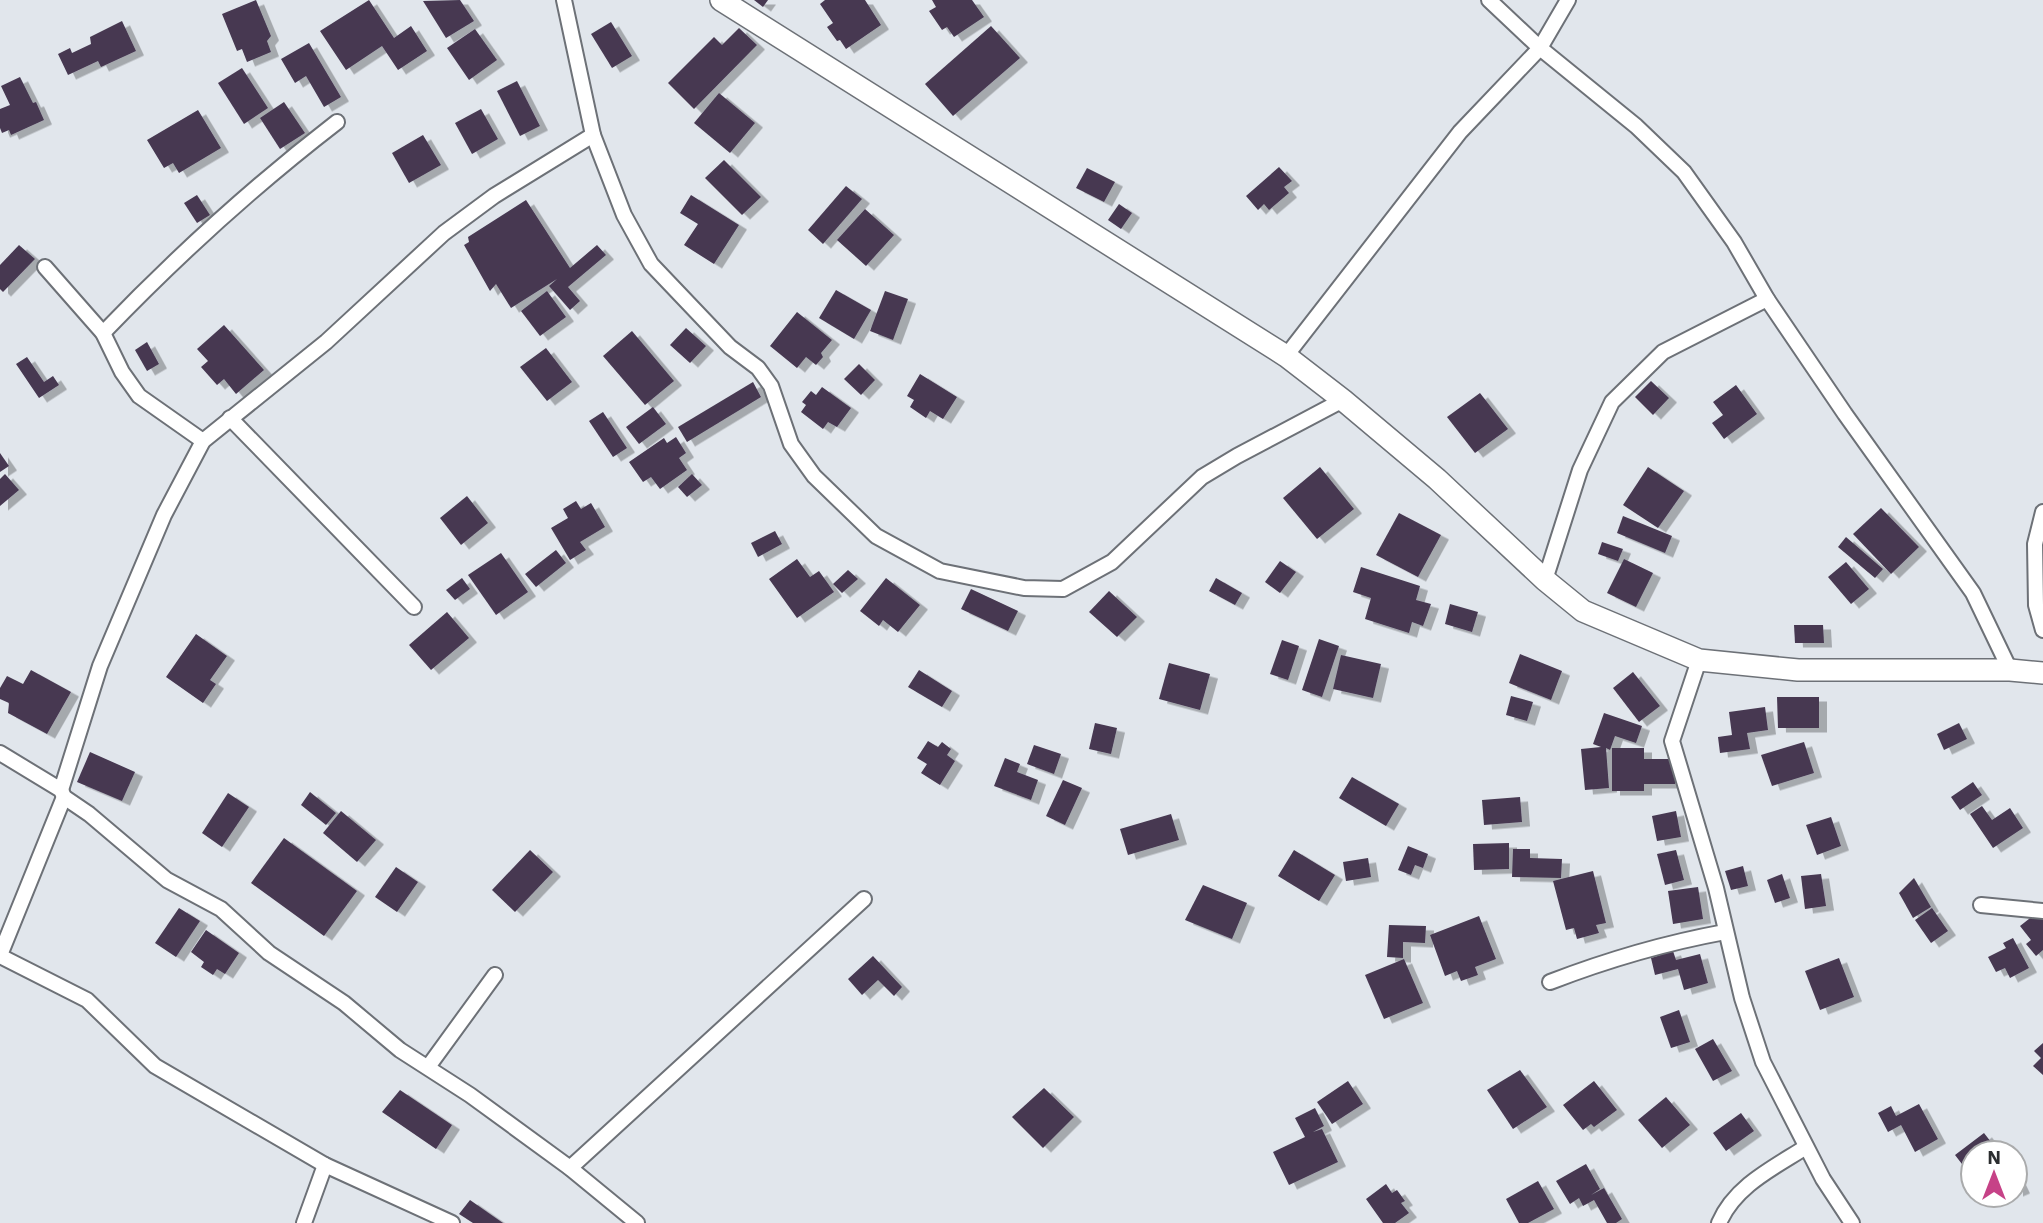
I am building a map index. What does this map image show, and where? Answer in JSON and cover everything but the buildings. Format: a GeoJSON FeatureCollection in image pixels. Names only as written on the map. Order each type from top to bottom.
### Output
{"type":"FeatureCollection","features":[{"type":"Feature","properties":{"kind":"street"},"geometry":{"type":"LineString","coordinates":[[564,0],[593,135],[624,215],[651,264],[730,347],[758,368],[771,386],[791,444],[814,476],[876,536],[940,571],[1024,588],[1063,589],[1112,562],[1202,477],[1343,400]]}},
{"type":"Feature","properties":{"kind":"street"},"geometry":{"type":"LineString","coordinates":[[721,0],[1286,356],[1437,479],[1545,580],[1583,611],[1699,660],[1798,670],[2010,670],[2043,673]]}},
{"type":"Feature","properties":{"kind":"street"},"geometry":{"type":"LineString","coordinates":[[1489,0],[1540,48],[1636,126],[1684,172],[1734,242],[1767,299],[1845,414],[1973,593],[2010,670]]}},
{"type":"Feature","properties":{"kind":"street"},"geometry":{"type":"LineString","coordinates":[[1286,356],[1410,200],[1460,132],[1540,48],[1568,0]]}},
{"type":"Feature","properties":{"kind":"street"},"geometry":{"type":"LineString","coordinates":[[103,333],[200,238],[296,153],[337,122]]}},
{"type":"Feature","properties":{"kind":"street"},"geometry":{"type":"LineString","coordinates":[[452,1223],[325,1165],[155,1066],[87,1000],[0,955],[62,793],[100,666],[164,515],[203,441],[326,342],[444,233],[494,196],[593,135]]}},
{"type":"Feature","properties":{"kind":"street"},"geometry":{"type":"LineString","coordinates":[[45,267],[103,333],[122,372],[139,396],[203,441]]}},
{"type":"Feature","properties":{"kind":"street"},"geometry":{"type":"LineString","coordinates":[[1545,580],[1580,470],[1612,402],[1663,352],[1767,299]]}},
{"type":"Feature","properties":{"kind":"street"},"geometry":{"type":"LineString","coordinates":[[230,418],[414,607]]}},
{"type":"Feature","properties":{"kind":"street"},"geometry":{"type":"LineString","coordinates":[[2043,512],[2035,544],[2036,605],[2043,630]]}},
{"type":"Feature","properties":{"kind":"street"},"geometry":{"type":"LineString","coordinates":[[1699,660],[1672,741],[1716,888],[1742,998],[1763,1062],[1806,1147],[1852,1223]]}},
{"type":"Feature","properties":{"kind":"street"},"geometry":{"type":"LineString","coordinates":[[0,753],[62,793],[167,880],[220,909],[270,953],[344,1003],[400,1050],[570,1168],[637,1223]]}},
{"type":"Feature","properties":{"kind":"street"},"geometry":{"type":"LineString","coordinates":[[570,1168],[864,899]]}},
{"type":"Feature","properties":{"kind":"street"},"geometry":{"type":"LineString","coordinates":[[1980,905],[2043,911]]}},
{"type":"Feature","properties":{"kind":"street"},"geometry":{"type":"LineString","coordinates":[[1550,982],[1622,957],[1689,938],[1725,932]]}},
{"type":"Feature","properties":{"kind":"street"},"geometry":{"type":"LineString","coordinates":[[428,1067],[495,975]]}},
{"type":"Feature","properties":{"kind":"street"},"geometry":{"type":"LineString","coordinates":[[1719,1223],[1735,1196],[1765,1172],[1806,1147]]}},
{"type":"Feature","properties":{"kind":"street"},"geometry":{"type":"LineString","coordinates":[[304,1223],[325,1165]]}}]}
